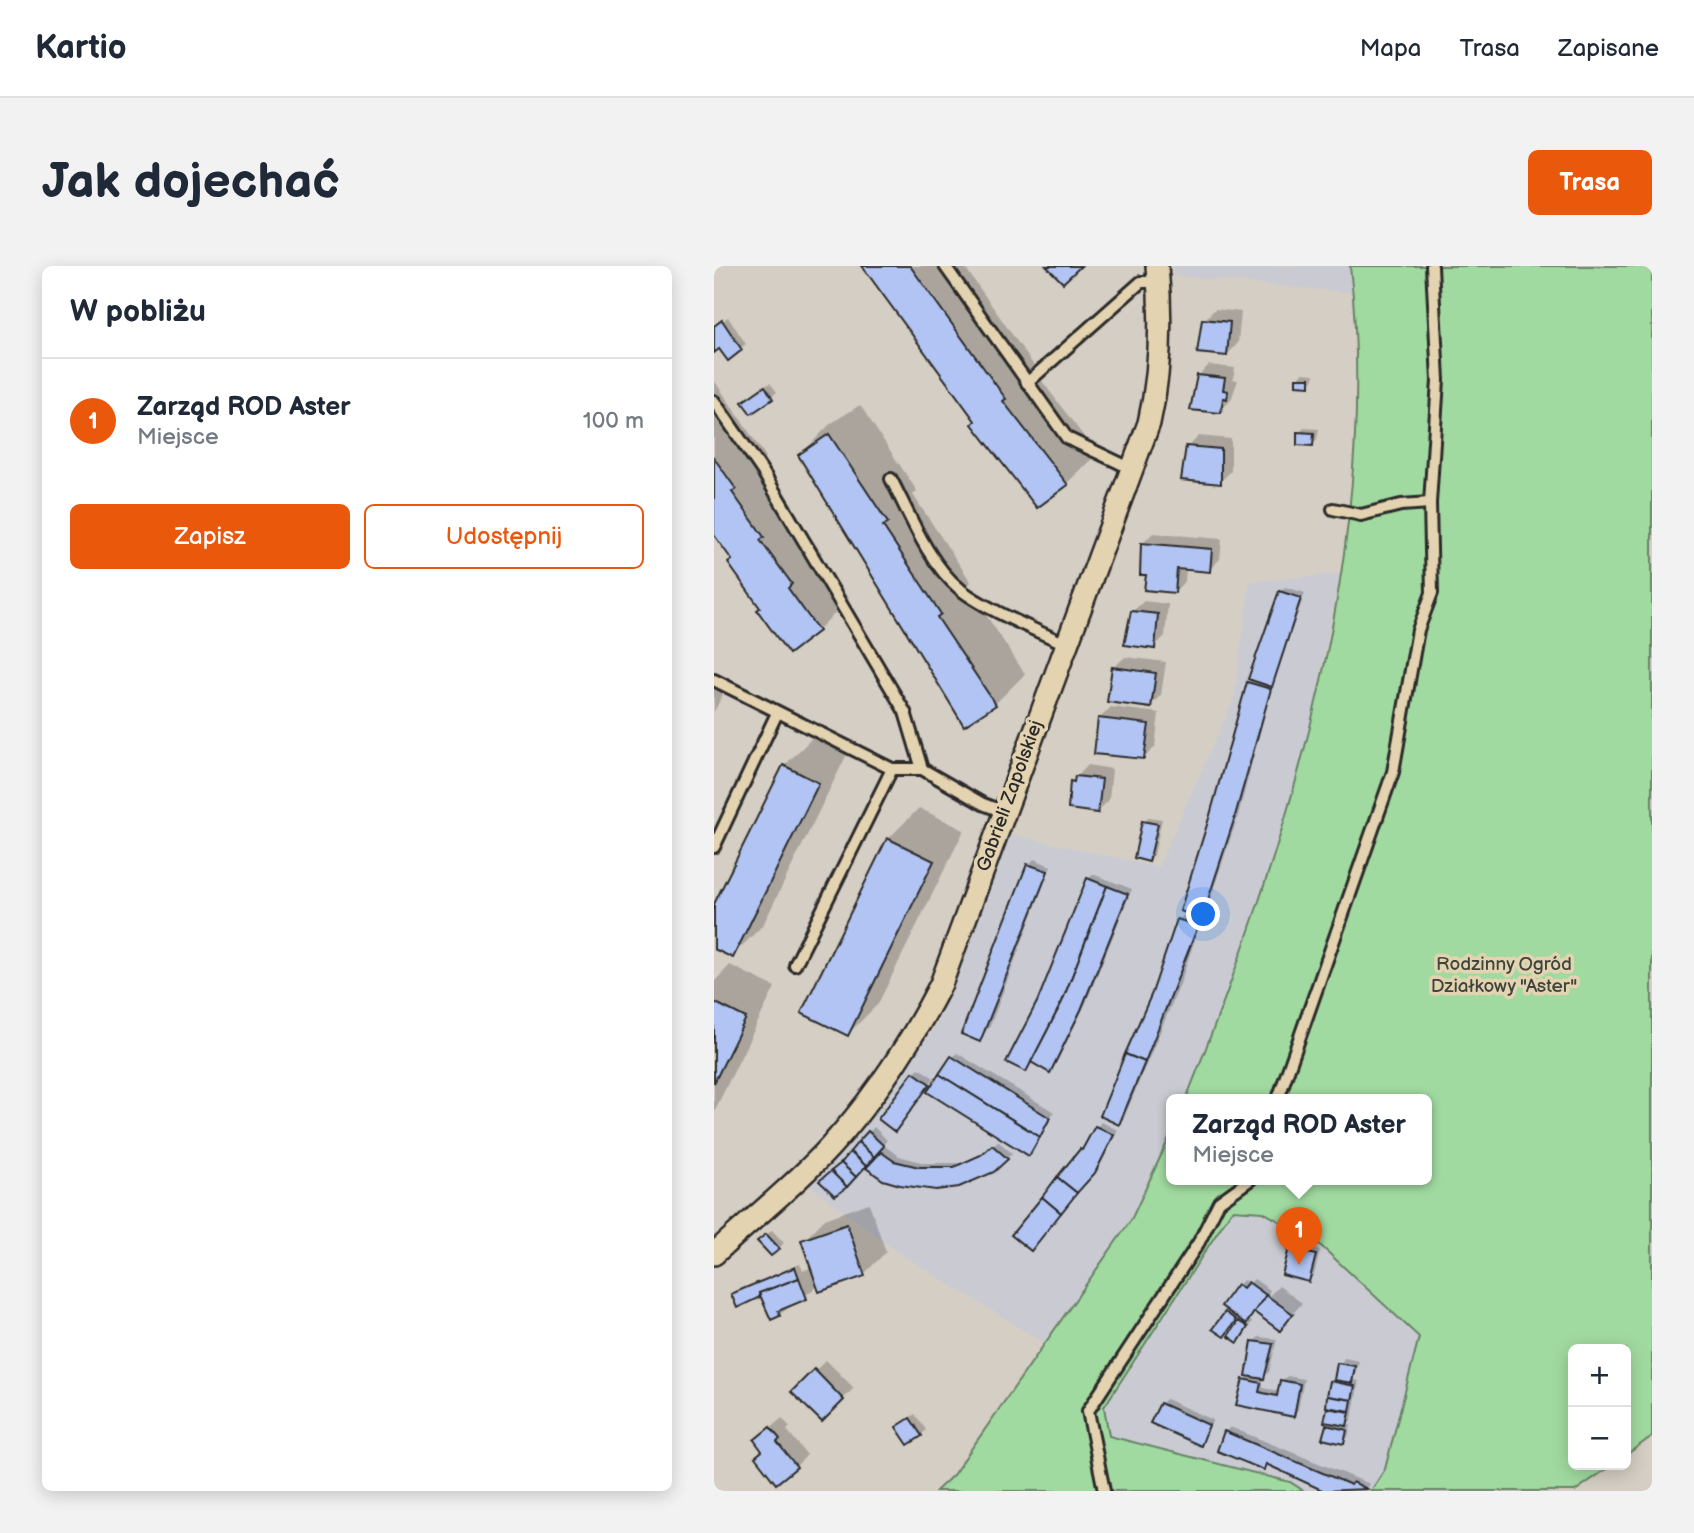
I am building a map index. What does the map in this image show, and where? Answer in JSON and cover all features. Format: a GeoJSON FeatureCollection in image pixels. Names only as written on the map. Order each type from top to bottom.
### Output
{"type":"FeatureCollection","features":[{"type":"Feature","properties":{"kind":"street","name":"Gabrieli Zapolskiej"},"geometry":{"type":"LineString","coordinates":[[714,1254],[827,1149],[920,1025],[954,955],[1004,812],[1132,469],[1156,391],[1158,274]]}},
{"type":"Feature","properties":{"kind":"lane"},"geometry":{"type":"LineString","coordinates":[[944,266],[1067,438],[1132,469]]}},
{"type":"Feature","properties":{"kind":"lane"},"geometry":{"type":"LineString","coordinates":[[1280,1094],[1393,772],[1418,631],[1432,593],[1430,503],[1438,380],[1432,266]]}},
{"type":"Feature","properties":{"kind":"lane"},"geometry":{"type":"LineString","coordinates":[[1027,383],[1141,282],[1158,274]]}},
{"type":"Feature","properties":{"kind":"lane"},"geometry":{"type":"LineString","coordinates":[[714,401],[763,472],[905,712],[922,769]]}},
{"type":"Feature","properties":{"kind":"lane"},"geometry":{"type":"LineString","coordinates":[[891,479],[929,549],[961,590],[1066,644]]}},
{"type":"Feature","properties":{"kind":"lane"},"geometry":{"type":"LineString","coordinates":[[1333,509],[1361,515],[1401,505],[1430,503]]}},
{"type":"Feature","properties":{"kind":"lane"},"geometry":{"type":"LineString","coordinates":[[714,680],[892,769],[922,769],[1004,812]]}},
{"type":"Feature","properties":{"kind":"lane"},"geometry":{"type":"LineString","coordinates":[[714,847],[777,713]]}},
{"type":"Feature","properties":{"kind":"lane"},"geometry":{"type":"LineString","coordinates":[[795,965],[892,769]]}},
{"type":"Feature","properties":{"kind":"lane"},"geometry":{"type":"LineString","coordinates":[[1104,1491],[1088,1411],[1199,1242],[1219,1202],[1243,1185]]}},
{"type":"Feature","properties":{"kind":"shaded area"},"geometry":{"type":"Polygon","coordinates":[[[1173,266],[1350,266],[1353,293],[1175,276],[1173,266]]]}},
{"type":"Feature","properties":{"kind":"shaded area"},"geometry":{"type":"Polygon","coordinates":[[[1340,574],[1308,740],[1238,970],[1188,1094],[1166,1094],[1166,1145],[1131,1220],[1044,1343],[896,1251],[806,1183],[864,1122],[936,1025],[971,941],[1010,834],[1158,867],[1234,698],[1250,581],[1340,574]]]}},
{"type":"Feature","properties":{"kind":"shaded area"},"geometry":{"type":"Polygon","coordinates":[[[1232,1210],[1263,1212],[1319,1244],[1419,1337],[1385,1469],[1371,1491],[1304,1491],[1290,1482],[1109,1436],[1104,1407],[1232,1210]]]}},
{"type":"Feature","properties":{"kind":"green space","name":"Rodzinny Ogród Działkowy \"Aster\""},"geometry":{"type":"Polygon","coordinates":[[[1350,266],[1652,266],[1652,1436],[1631,1451],[1631,1344],[1568,1344],[1568,1470],[1605,1470],[1575,1491],[1371,1491],[1385,1469],[1419,1337],[1319,1244],[1263,1212],[1232,1210],[1104,1407],[1109,1436],[1290,1482],[1304,1491],[936,1491],[953,1475],[1131,1220],[1166,1145],[1166,1185],[1432,1185],[1432,1094],[1188,1094],[1260,899],[1292,796],[1319,691],[1339,585],[1352,479],[1356,372],[1350,266]]]}},
{"type":"Feature","properties":{"kind":"building"},"geometry":{"type":"Polygon","coordinates":[[[862,266],[910,266],[1006,399],[1003,401],[1068,485],[1037,508],[972,424],[975,421],[862,266]]]}},
{"type":"Feature","properties":{"kind":"building"},"geometry":{"type":"Polygon","coordinates":[[[1046,266],[1081,266],[1063,283],[1046,266]]]}},
{"type":"Feature","properties":{"kind":"building"},"geometry":{"type":"Polygon","coordinates":[[[1202,319],[1230,322],[1227,356],[1197,353],[1202,319]]]}},
{"type":"Feature","properties":{"kind":"building"},"geometry":{"type":"Polygon","coordinates":[[[722,320],[742,350],[728,361],[719,349],[714,353],[714,326],[722,320]]]}},
{"type":"Feature","properties":{"kind":"building"},"geometry":{"type":"Polygon","coordinates":[[[1197,375],[1225,378],[1223,390],[1228,391],[1227,399],[1223,398],[1221,413],[1190,410],[1197,375]]]}},
{"type":"Feature","properties":{"kind":"building"},"geometry":{"type":"Polygon","coordinates":[[[1296,378],[1310,378],[1310,386],[1296,385],[1296,378]]]}},
{"type":"Feature","properties":{"kind":"building"},"geometry":{"type":"Polygon","coordinates":[[[765,386],[773,399],[751,414],[742,402],[765,386]]]}},
{"type":"Feature","properties":{"kind":"building"},"geometry":{"type":"Polygon","coordinates":[[[1297,432],[1314,433],[1313,446],[1297,445],[1297,432]]]}},
{"type":"Feature","properties":{"kind":"building"},"geometry":{"type":"Polygon","coordinates":[[[829,434],[888,523],[883,526],[941,614],[937,617],[996,705],[964,726],[798,455],[829,434]]]}},
{"type":"Feature","properties":{"kind":"building"},"geometry":{"type":"Polygon","coordinates":[[[1186,446],[1221,449],[1221,484],[1181,480],[1186,446]]]}},
{"type":"Feature","properties":{"kind":"building"},"geometry":{"type":"Polygon","coordinates":[[[714,458],[736,489],[732,492],[764,537],[760,540],[792,584],[788,588],[819,631],[789,654],[757,610],[760,608],[728,563],[732,560],[714,535],[714,458]]]}},
{"type":"Feature","properties":{"kind":"building"},"geometry":{"type":"Polygon","coordinates":[[[1141,543],[1212,549],[1210,572],[1177,569],[1175,593],[1144,590],[1146,575],[1140,575],[1141,543]]]}},
{"type":"Feature","properties":{"kind":"building"},"geometry":{"type":"Polygon","coordinates":[[[1279,591],[1301,598],[1272,687],[1248,679],[1279,591]]]}},
{"type":"Feature","properties":{"kind":"building"},"geometry":{"type":"Polygon","coordinates":[[[1131,611],[1158,614],[1155,649],[1124,645],[1131,611]]]}},
{"type":"Feature","properties":{"kind":"building"},"geometry":{"type":"Polygon","coordinates":[[[1112,667],[1156,673],[1151,708],[1107,702],[1112,667]]]}},
{"type":"Feature","properties":{"kind":"building"},"geometry":{"type":"Polygon","coordinates":[[[1247,682],[1271,689],[1233,823],[1202,918],[1180,911],[1247,682]]]}},
{"type":"Feature","properties":{"kind":"building"},"geometry":{"type":"Polygon","coordinates":[[[1098,718],[1149,724],[1144,759],[1094,754],[1098,718]]]}},
{"type":"Feature","properties":{"kind":"building"},"geometry":{"type":"Polygon","coordinates":[[[783,765],[819,783],[733,958],[714,949],[714,904],[783,765]]]}},
{"type":"Feature","properties":{"kind":"building"},"geometry":{"type":"Polygon","coordinates":[[[1075,776],[1102,779],[1098,813],[1068,809],[1070,781],[1074,782],[1075,776]]]}},
{"type":"Feature","properties":{"kind":"building"},"geometry":{"type":"Polygon","coordinates":[[[1142,821],[1158,824],[1149,862],[1134,858],[1142,821]]]}},
{"type":"Feature","properties":{"kind":"building"},"geometry":{"type":"Polygon","coordinates":[[[887,838],[934,861],[848,1036],[801,1013],[887,838]]]}},
{"type":"Feature","properties":{"kind":"building"},"geometry":{"type":"Polygon","coordinates":[[[1027,864],[1048,871],[980,1042],[961,1034],[1027,864]]]}},
{"type":"Feature","properties":{"kind":"building"},"geometry":{"type":"Polygon","coordinates":[[[1087,878],[1107,886],[1062,1002],[1026,1072],[1006,1062],[1037,1002],[1087,878]]]}},
{"type":"Feature","properties":{"kind":"building"},"geometry":{"type":"Polygon","coordinates":[[[1107,886],[1128,894],[1081,1010],[1050,1073],[1031,1062],[1062,1002],[1107,886]]]}},
{"type":"Feature","properties":{"kind":"building"},"geometry":{"type":"Polygon","coordinates":[[[1177,919],[1198,926],[1145,1062],[1125,1054],[1152,993],[1177,919]]]}},
{"type":"Feature","properties":{"kind":"building"},"geometry":{"type":"Polygon","coordinates":[[[714,1002],[746,1018],[714,1083],[714,1002]]]}},
{"type":"Feature","properties":{"kind":"building"},"geometry":{"type":"Polygon","coordinates":[[[1125,1054],[1145,1062],[1119,1125],[1100,1116],[1125,1054]]]}},
{"type":"Feature","properties":{"kind":"building"},"geometry":{"type":"Polygon","coordinates":[[[951,1056],[1050,1118],[1040,1137],[939,1074],[951,1056]]]}},
{"type":"Feature","properties":{"kind":"building"},"geometry":{"type":"Polygon","coordinates":[[[913,1072],[930,1084],[895,1132],[878,1119],[913,1072]]]}},
{"type":"Feature","properties":{"kind":"building"},"geometry":{"type":"Polygon","coordinates":[[[939,1074],[1040,1137],[1029,1156],[927,1092],[939,1074]]]}},
{"type":"Feature","properties":{"kind":"building"},"geometry":{"type":"Polygon","coordinates":[[[1095,1126],[1114,1135],[1095,1173],[1077,1193],[1057,1177],[1080,1149],[1082,1150],[1095,1126]]]}},
{"type":"Feature","properties":{"kind":"building"},"geometry":{"type":"Polygon","coordinates":[[[868,1131],[884,1146],[874,1157],[858,1142],[868,1131]]]}},
{"type":"Feature","properties":{"kind":"building"},"geometry":{"type":"Polygon","coordinates":[[[858,1142],[874,1157],[866,1166],[850,1152],[858,1142]]]}},
{"type":"Feature","properties":{"kind":"building"},"geometry":{"type":"Polygon","coordinates":[[[992,1145],[1008,1159],[994,1172],[959,1187],[936,1190],[900,1185],[883,1180],[866,1168],[881,1152],[894,1161],[919,1167],[954,1167],[981,1155],[992,1145]]]}},
{"type":"Feature","properties":{"kind":"building"},"geometry":{"type":"Polygon","coordinates":[[[850,1152],[866,1166],[856,1177],[841,1163],[850,1152]]]}},
{"type":"Feature","properties":{"kind":"building"},"geometry":{"type":"Polygon","coordinates":[[[841,1163],[856,1177],[847,1187],[831,1171],[841,1163]]]}},
{"type":"Feature","properties":{"kind":"building"},"geometry":{"type":"Polygon","coordinates":[[[831,1171],[847,1187],[835,1196],[819,1181],[831,1171]]]}},
{"type":"Feature","properties":{"kind":"building"},"geometry":{"type":"Polygon","coordinates":[[[1057,1177],[1077,1193],[1061,1213],[1042,1197],[1057,1177]]]}},
{"type":"Feature","properties":{"kind":"building"},"geometry":{"type":"Polygon","coordinates":[[[1042,1197],[1061,1213],[1031,1251],[1011,1235],[1042,1197]]]}},
{"type":"Feature","properties":{"kind":"building"},"geometry":{"type":"Polygon","coordinates":[[[847,1224],[865,1276],[819,1292],[801,1240],[847,1224]]]}},
{"type":"Feature","properties":{"kind":"building"},"geometry":{"type":"Polygon","coordinates":[[[766,1234],[780,1249],[771,1256],[757,1241],[766,1234]]]}},
{"type":"Feature","properties":{"kind":"building"},"geometry":{"type":"Polygon","coordinates":[[[1289,1248],[1316,1255],[1309,1282],[1282,1275],[1289,1248]]]}},
{"type":"Feature","properties":{"kind":"building"},"geometry":{"type":"Polygon","coordinates":[[[795,1267],[799,1278],[759,1293],[760,1297],[737,1308],[731,1294],[795,1267]]]}},
{"type":"Feature","properties":{"kind":"building"},"geometry":{"type":"Polygon","coordinates":[[[799,1278],[807,1299],[778,1311],[780,1316],[771,1320],[759,1293],[799,1278]]]}},
{"type":"Feature","properties":{"kind":"building"},"geometry":{"type":"Polygon","coordinates":[[[1248,1282],[1266,1295],[1246,1324],[1221,1306],[1237,1284],[1243,1288],[1248,1282]]]}},
{"type":"Feature","properties":{"kind":"building"},"geometry":{"type":"Polygon","coordinates":[[[1266,1295],[1293,1314],[1280,1331],[1254,1312],[1266,1295]]]}},
{"type":"Feature","properties":{"kind":"building"},"geometry":{"type":"Polygon","coordinates":[[[1225,1312],[1236,1320],[1224,1337],[1212,1329],[1225,1312]]]}},
{"type":"Feature","properties":{"kind":"building"},"geometry":{"type":"Polygon","coordinates":[[[1238,1321],[1248,1327],[1238,1343],[1228,1336],[1238,1321]]]}},
{"type":"Feature","properties":{"kind":"building"},"geometry":{"type":"Polygon","coordinates":[[[1252,1341],[1273,1344],[1264,1379],[1246,1376],[1252,1341]]]}},
{"type":"Feature","properties":{"kind":"building"},"geometry":{"type":"Polygon","coordinates":[[[1337,1363],[1355,1366],[1352,1383],[1334,1380],[1337,1363]]]}},
{"type":"Feature","properties":{"kind":"building"},"geometry":{"type":"Polygon","coordinates":[[[814,1369],[844,1400],[822,1422],[791,1392],[814,1369]]]}},
{"type":"Feature","properties":{"kind":"building"},"geometry":{"type":"Polygon","coordinates":[[[1243,1379],[1261,1383],[1259,1392],[1277,1396],[1280,1380],[1300,1384],[1294,1417],[1236,1405],[1243,1379]]]}},
{"type":"Feature","properties":{"kind":"building"},"geometry":{"type":"Polygon","coordinates":[[[1330,1381],[1355,1386],[1352,1400],[1327,1396],[1330,1381]]]}},
{"type":"Feature","properties":{"kind":"building"},"geometry":{"type":"Polygon","coordinates":[[[1327,1396],[1352,1400],[1350,1411],[1326,1407],[1327,1396]]]}},
{"type":"Feature","properties":{"kind":"building"},"geometry":{"type":"Polygon","coordinates":[[[1160,1403],[1209,1425],[1201,1446],[1150,1423],[1160,1403]]]}},
{"type":"Feature","properties":{"kind":"building"},"geometry":{"type":"Polygon","coordinates":[[[1327,1408],[1350,1412],[1347,1426],[1324,1422],[1327,1408]]]}},
{"type":"Feature","properties":{"kind":"building"},"geometry":{"type":"Polygon","coordinates":[[[910,1418],[922,1436],[908,1445],[896,1427],[910,1418]]]}},
{"type":"Feature","properties":{"kind":"building"},"geometry":{"type":"Polygon","coordinates":[[[1326,1425],[1347,1430],[1344,1444],[1322,1439],[1326,1425]]]}},
{"type":"Feature","properties":{"kind":"building"},"geometry":{"type":"Polygon","coordinates":[[[770,1427],[780,1439],[777,1442],[797,1467],[776,1484],[755,1457],[762,1451],[754,1440],[770,1427]]]}},
{"type":"Feature","properties":{"kind":"building"},"geometry":{"type":"Polygon","coordinates":[[[1224,1431],[1351,1485],[1353,1482],[1367,1489],[1324,1491],[1266,1464],[1264,1470],[1217,1451],[1224,1431]]]}},
{"type":"Feature","properties":{"kind":"place","name":"Zarząd ROD Aster"},"geometry":{"type":"Point","coordinates":[1299,1265]}}]}
